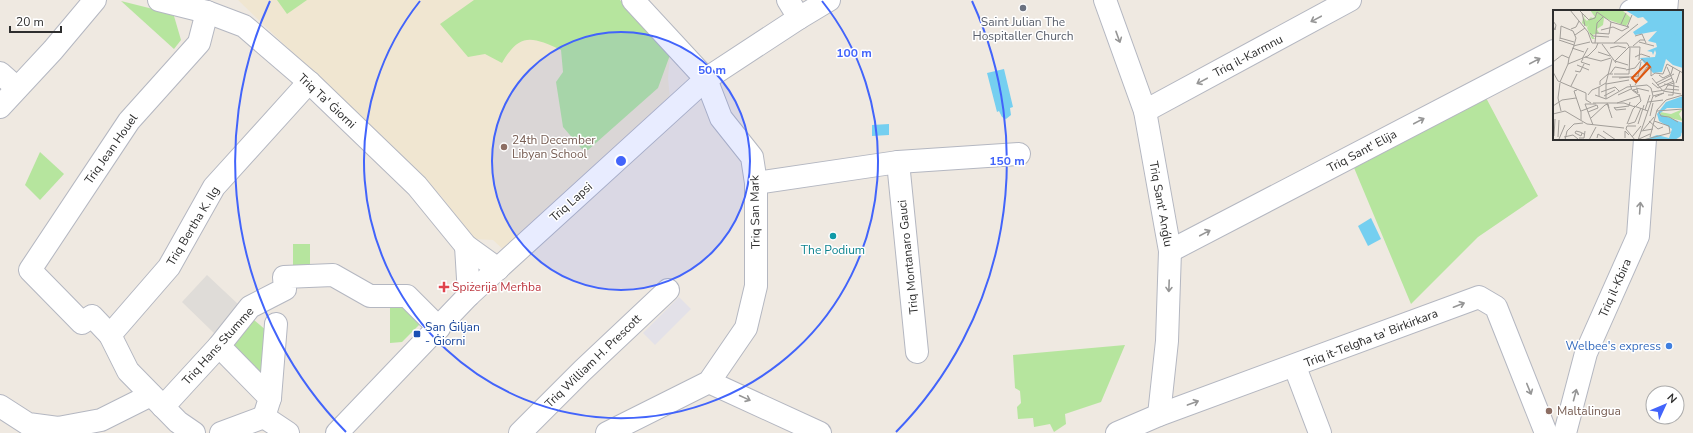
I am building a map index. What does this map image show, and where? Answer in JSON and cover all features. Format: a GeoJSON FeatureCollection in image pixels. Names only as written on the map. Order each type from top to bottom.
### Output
{"type":"FeatureCollection","features":[{"type":"Feature","properties":{"kind":"street"},"geometry":{"type":"LineString","coordinates":[[63,38],[73,7],[72,0]]}},
{"type":"Feature","properties":{"kind":"street"},"geometry":{"type":"LineString","coordinates":[[0,108],[95,0]]}},
{"type":"Feature","properties":{"kind":"street","name":"Triq Ta' Ġiorni"},"geometry":{"type":"LineString","coordinates":[[159,0],[207,12],[244,26],[308,82],[417,186],[466,246],[498,269]]}},
{"type":"Feature","properties":{"kind":"street","name":"Triq San Mark"},"geometry":{"type":"LineString","coordinates":[[633,0],[706,79],[721,118],[752,157],[756,183],[756,286],[746,328],[709,382]]}},
{"type":"Feature","properties":{"kind":"street","name":"Triq Lapsi"},"geometry":{"type":"LineString","coordinates":[[337,433],[469,295],[706,79],[793,9],[829,0]]}},
{"type":"Feature","properties":{"kind":"street","name":"Triq Sant' Anǵlu"},"geometry":{"type":"LineString","coordinates":[[1105,0],[1145,111],[1170,251],[1168,341],[1159,415]]}},
{"type":"Feature","properties":{"kind":"street","name":"Triq il-Karmnu"},"geometry":{"type":"LineString","coordinates":[[1145,111],[1350,0]]}},
{"type":"Feature","properties":{"kind":"street"},"geometry":{"type":"LineString","coordinates":[[1633,10],[1652,0]]}},
{"type":"Feature","properties":{"kind":"street"},"geometry":{"type":"LineString","coordinates":[[1666,10],[1667,0]]}},
{"type":"Feature","properties":{"kind":"street","name":"Triq Jean Houel"},"geometry":{"type":"LineString","coordinates":[[110,336],[92,316],[82,322],[30,270],[129,121],[198,43],[207,12]]}},
{"type":"Feature","properties":{"kind":"street","name":"Triq Sant' Elija"},"geometry":{"type":"LineString","coordinates":[[1170,251],[1553,52]]}},
{"type":"Feature","properties":{"kind":"street"},"geometry":{"type":"LineString","coordinates":[[0,73],[17,88]]}},
{"type":"Feature","properties":{"kind":"street","name":"Triq Bertha K. Ilg"},"geometry":{"type":"LineString","coordinates":[[110,336],[169,267],[214,187],[308,82]]}},
{"type":"Feature","properties":{"kind":"street","name":"Triq il-Kbira"},"geometry":{"type":"LineString","coordinates":[[1565,433],[1586,353],[1642,235],[1645,140]]}},
{"type":"Feature","properties":{"kind":"street"},"geometry":{"type":"LineString","coordinates":[[756,183],[898,162],[1018,154]]}},
{"type":"Feature","properties":{"kind":"street","name":"Triq Montanaro Gauci"},"geometry":{"type":"LineString","coordinates":[[898,162],[918,352]]}},
{"type":"Feature","properties":{"kind":"street"},"geometry":{"type":"LineString","coordinates":[[466,246],[469,295]]}},
{"type":"Feature","properties":{"kind":"street","name":"Triq Hans Stumme"},"geometry":{"type":"LineString","coordinates":[[157,401],[218,346],[250,307],[285,289],[284,278],[333,275],[370,296],[408,296],[439,328]]}},
{"type":"Feature","properties":{"kind":"street","name":"Triq William H. Prescott"},"geometry":{"type":"LineString","coordinates":[[520,433],[586,367],[668,290]]}},
{"type":"Feature","properties":{"kind":"street","name":"Triq it-Telgħa ta' Birkirkara"},"geometry":{"type":"LineString","coordinates":[[1117,433],[1159,415],[1295,367],[1479,297],[1496,307],[1546,433]]}},
{"type":"Feature","properties":{"kind":"street"},"geometry":{"type":"LineString","coordinates":[[267,408],[276,324]]}},
{"type":"Feature","properties":{"kind":"street"},"geometry":{"type":"LineString","coordinates":[[110,336],[128,371],[178,422],[194,433]]}},
{"type":"Feature","properties":{"kind":"street"},"geometry":{"type":"LineString","coordinates":[[218,346],[288,433]]}},
{"type":"Feature","properties":{"kind":"street"},"geometry":{"type":"LineString","coordinates":[[1295,367],[1320,433]]}},
{"type":"Feature","properties":{"kind":"street"},"geometry":{"type":"LineString","coordinates":[[607,433],[709,382],[820,433]]}},
{"type":"Feature","properties":{"kind":"street"},"geometry":{"type":"LineString","coordinates":[[6,417],[28,424],[58,428],[101,420],[157,401]]}},
{"type":"Feature","properties":{"kind":"street"},"geometry":{"type":"LineString","coordinates":[[221,433],[267,408]]}},
{"type":"Feature","properties":{"kind":"shaded area","name":"24th December Libyan School"},"geometry":{"type":"Polygon","coordinates":[[[238,0],[620,0],[670,55],[668,78],[670,98],[506,252],[493,240],[474,239],[441,196],[238,0]]]}},
{"type":"Feature","properties":{"kind":"shaded area"},"geometry":{"type":"Polygon","coordinates":[[[207,275],[240,306],[214,333],[182,302],[207,275]]]}},
{"type":"Feature","properties":{"kind":"shaded area"},"geometry":{"type":"Polygon","coordinates":[[[679,297],[691,309],[655,345],[643,333],[679,297]]]}},
{"type":"Feature","properties":{"kind":"green space"},"geometry":{"type":"Polygon","coordinates":[[[277,0],[307,0],[287,14],[277,0]]]}},
{"type":"Feature","properties":{"kind":"green space"},"geometry":{"type":"Polygon","coordinates":[[[474,0],[620,0],[670,55],[658,88],[588,150],[582,149],[563,127],[556,82],[563,72],[561,50],[542,42],[527,40],[515,46],[502,63],[485,54],[468,57],[440,24],[474,0]]]}},
{"type":"Feature","properties":{"kind":"green space"},"geometry":{"type":"Polygon","coordinates":[[[121,1],[165,12],[174,16],[181,40],[174,49],[121,1]]]}},
{"type":"Feature","properties":{"kind":"green space"},"geometry":{"type":"Polygon","coordinates":[[[1484,94],[1538,196],[1478,237],[1411,304],[1352,163],[1484,94]]]}},
{"type":"Feature","properties":{"kind":"green space"},"geometry":{"type":"Polygon","coordinates":[[[40,152],[64,174],[40,200],[25,185],[40,152]]]}},
{"type":"Feature","properties":{"kind":"green space"},"geometry":{"type":"Polygon","coordinates":[[[293,244],[310,244],[310,268],[293,267],[293,244]]]}},
{"type":"Feature","properties":{"kind":"green space"},"geometry":{"type":"Polygon","coordinates":[[[390,303],[403,303],[422,322],[402,342],[390,343],[390,303]]]}},
{"type":"Feature","properties":{"kind":"green space"},"geometry":{"type":"Polygon","coordinates":[[[247,314],[267,331],[262,382],[227,337],[247,314]]]}},
{"type":"Feature","properties":{"kind":"green space"},"geometry":{"type":"Polygon","coordinates":[[[1125,345],[1101,402],[1065,414],[1066,424],[1054,432],[1050,424],[1034,427],[1033,418],[1018,419],[1017,407],[1021,403],[1020,391],[1015,388],[1013,355],[1125,345]]]}},
{"type":"Feature","properties":{"kind":"water"},"geometry":{"type":"Polygon","coordinates":[[[1004,69],[1013,107],[1010,108],[1011,115],[1006,119],[1002,117],[999,111],[997,112],[987,73],[1004,69]]]}},
{"type":"Feature","properties":{"kind":"water"},"geometry":{"type":"Polygon","coordinates":[[[889,124],[889,135],[872,136],[872,125],[889,124]]]}},
{"type":"Feature","properties":{"kind":"water"},"geometry":{"type":"Polygon","coordinates":[[[1371,218],[1381,239],[1368,246],[1358,226],[1371,218]]]}},
{"type":"Feature","properties":{"kind":"place","name":"Saint Julian The Hospitaller Church"},"geometry":{"type":"Point","coordinates":[1023,8]}},
{"type":"Feature","properties":{"kind":"place","name":"24th December Libyan School"},"geometry":{"type":"Point","coordinates":[504,147]}},
{"type":"Feature","properties":{"kind":"place","name":"The Podium"},"geometry":{"type":"Point","coordinates":[833,236]}},
{"type":"Feature","properties":{"kind":"place","name":"Spiżerija Merħba"},"geometry":{"type":"Point","coordinates":[444,287]}},
{"type":"Feature","properties":{"kind":"place","name":"San Ġiljan - Ġiorni"},"geometry":{"type":"Point","coordinates":[417,334]}},
{"type":"Feature","properties":{"kind":"place","name":"Welbee's express"},"geometry":{"type":"Point","coordinates":[1669,346]}},
{"type":"Feature","properties":{"kind":"place","name":"Maltalingua"},"geometry":{"type":"Point","coordinates":[1549,411]}}]}
